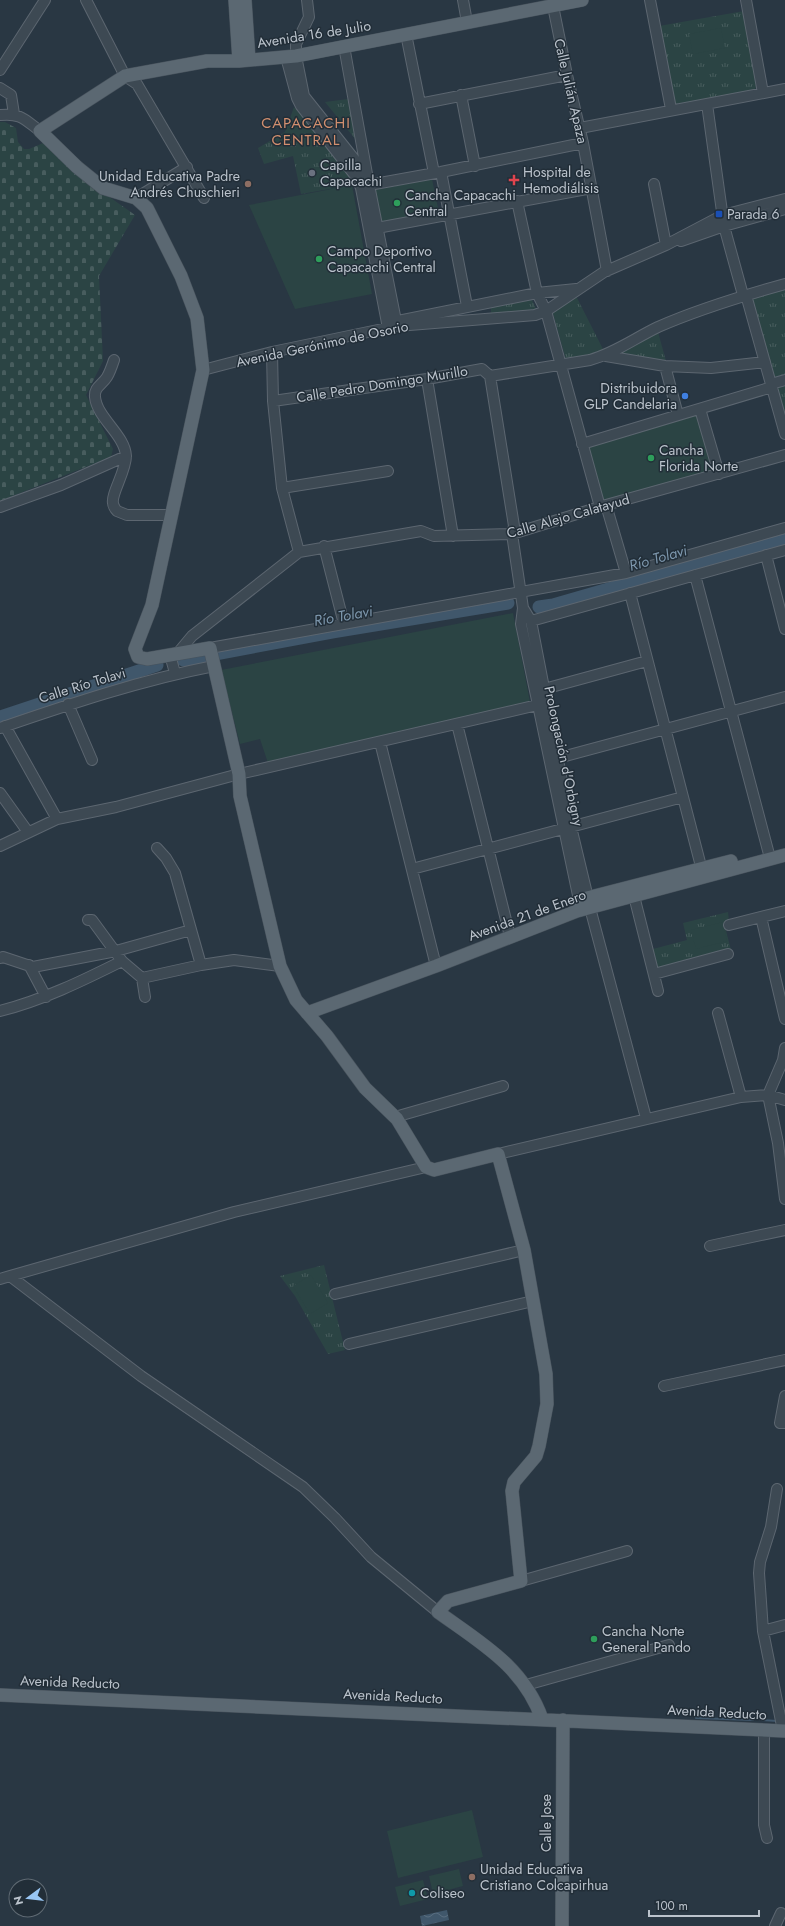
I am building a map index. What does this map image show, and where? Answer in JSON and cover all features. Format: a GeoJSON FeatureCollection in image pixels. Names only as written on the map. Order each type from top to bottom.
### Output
{"type":"FeatureCollection","features":[{"type":"Feature","properties":{"kind":"main road"},"geometry":{"type":"LineString","coordinates":[[235,0],[244,60]]}},
{"type":"Feature","properties":{"kind":"main road"},"geometry":{"type":"LineString","coordinates":[[244,0],[244,60]]}},
{"type":"Feature","properties":{"kind":"main road","name":"Avenida 16 de Julio"},"geometry":{"type":"LineString","coordinates":[[40,131],[126,76],[207,61],[244,60],[291,56],[467,22],[549,4],[582,0]]}},
{"type":"Feature","properties":{"kind":"main road"},"geometry":{"type":"LineString","coordinates":[[40,131],[77,167],[103,188],[136,198],[147,208],[181,276],[198,318],[203,370],[172,515]]}},
{"type":"Feature","properties":{"kind":"main road","name":"Calle Río Tolavi"},"geometry":{"type":"LineString","coordinates":[[172,515],[152,605],[135,649],[138,657],[147,659],[173,654]]}},
{"type":"Feature","properties":{"kind":"main road"},"geometry":{"type":"LineString","coordinates":[[173,654],[210,648],[239,774],[240,796],[280,966],[296,1000],[327,1036],[365,1088],[394,1116],[426,1167],[434,1170],[498,1154],[524,1250],[546,1374],[547,1404],[536,1456],[514,1482],[512,1491],[520,1581],[448,1601],[438,1612],[507,1663],[526,1686],[542,1719]]}},
{"type":"Feature","properties":{"kind":"main road","name":"Avenida 21 de Enero"},"geometry":{"type":"LineString","coordinates":[[307,1013],[436,966],[585,904],[769,855],[785,847]]}},
{"type":"Feature","properties":{"kind":"main road","name":"Avenida 21 de Enero"},"geometry":{"type":"LineString","coordinates":[[769,855],[785,855]]}},
{"type":"Feature","properties":{"kind":"main road","name":"Avenida 21 de Enero"},"geometry":{"type":"LineString","coordinates":[[585,904],[634,896],[703,873]]}},
{"type":"Feature","properties":{"kind":"main road","name":"Avenida Reducto"},"geometry":{"type":"LineString","coordinates":[[0,1695],[784,1731]]}},
{"type":"Feature","properties":{"kind":"main road","name":"Calle Jose"},"geometry":{"type":"LineString","coordinates":[[562,1926],[563,1720]]}},
{"type":"Feature","properties":{"kind":"street"},"geometry":{"type":"LineString","coordinates":[[0,70],[45,0]]}},
{"type":"Feature","properties":{"kind":"street"},"geometry":{"type":"LineString","coordinates":[[86,0],[126,76],[136,84],[187,167],[204,198]]}},
{"type":"Feature","properties":{"kind":"street"},"geometry":{"type":"LineString","coordinates":[[307,0],[308,17],[291,56],[297,98],[301,106],[357,178],[361,188],[392,325]]}},
{"type":"Feature","properties":{"kind":"street"},"geometry":{"type":"LineString","coordinates":[[463,0],[467,22]]}},
{"type":"Feature","properties":{"kind":"street"},"geometry":{"type":"LineString","coordinates":[[650,0],[671,109]]}},
{"type":"Feature","properties":{"kind":"street"},"geometry":{"type":"LineString","coordinates":[[746,0],[763,92]]}},
{"type":"Feature","properties":{"kind":"street","name":"Calle Julián Apaza"},"geometry":{"type":"LineString","coordinates":[[549,4],[580,128],[607,271]]}},
{"type":"Feature","properties":{"kind":"street"},"geometry":{"type":"LineString","coordinates":[[406,34],[419,104],[449,215],[466,306]]}},
{"type":"Feature","properties":{"kind":"street"},"geometry":{"type":"LineString","coordinates":[[344,46],[377,228],[392,325]]}},
{"type":"Feature","properties":{"kind":"street"},"geometry":{"type":"LineString","coordinates":[[291,56],[304,96],[358,165],[369,185]]}},
{"type":"Feature","properties":{"kind":"street"},"geometry":{"type":"LineString","coordinates":[[419,104],[567,75]]}},
{"type":"Feature","properties":{"kind":"street"},"geometry":{"type":"LineString","coordinates":[[0,88],[11,95],[14,114]]}},
{"type":"Feature","properties":{"kind":"street"},"geometry":{"type":"LineString","coordinates":[[580,128],[671,109],[785,89]]}},
{"type":"Feature","properties":{"kind":"street"},"geometry":{"type":"LineString","coordinates":[[462,95],[475,166]]}},
{"type":"Feature","properties":{"kind":"street"},"geometry":{"type":"LineString","coordinates":[[706,104],[724,226],[785,434]]}},
{"type":"Feature","properties":{"kind":"street"},"geometry":{"type":"LineString","coordinates":[[0,115],[14,114],[27,120],[40,131]]}},
{"type":"Feature","properties":{"kind":"street"},"geometry":{"type":"LineString","coordinates":[[369,185],[475,166],[583,143]]}},
{"type":"Feature","properties":{"kind":"street"},"geometry":{"type":"LineString","coordinates":[[136,198],[187,167]]}},
{"type":"Feature","properties":{"kind":"street"},"geometry":{"type":"LineString","coordinates":[[654,184],[666,245]]}},
{"type":"Feature","properties":{"kind":"street"},"geometry":{"type":"LineString","coordinates":[[377,228],[592,188]]}},
{"type":"Feature","properties":{"kind":"street","name":"Avenida Gerónimo de Osorio"},"geometry":{"type":"LineString","coordinates":[[392,325],[484,320],[535,315],[546,311],[607,271],[666,245],[723,215],[785,199]]}},
{"type":"Feature","properties":{"kind":"street"},"geometry":{"type":"LineString","coordinates":[[517,201],[537,293],[546,311],[582,444],[626,573]]}},
{"type":"Feature","properties":{"kind":"street","name":"Avenida Gerónimo de Osorio"},"geometry":{"type":"LineString","coordinates":[[666,245],[697,237],[724,226],[785,209]]}},
{"type":"Feature","properties":{"kind":"street","name":"Calle Pedro Domingo Murillo"},"geometry":{"type":"LineString","coordinates":[[273,401],[427,379],[482,369],[490,376],[606,356],[657,328],[744,295],[785,284]]}},
{"type":"Feature","properties":{"kind":"street","name":"Avenida Gerónimo de Osorio"},"geometry":{"type":"LineString","coordinates":[[203,370],[466,306],[537,293],[578,289]]}},
{"type":"Feature","properties":{"kind":"street"},"geometry":{"type":"LineString","coordinates":[[482,304],[484,320]]}},
{"type":"Feature","properties":{"kind":"street"},"geometry":{"type":"LineString","coordinates":[[175,674],[173,654],[192,636],[299,552],[282,488],[273,401],[272,352]]}},
{"type":"Feature","properties":{"kind":"street"},"geometry":{"type":"LineString","coordinates":[[606,356],[665,366],[711,368],[765,362]]}},
{"type":"Feature","properties":{"kind":"street"},"geometry":{"type":"LineString","coordinates":[[114,360],[106,378],[96,390],[95,399],[104,416],[123,444],[126,456],[121,481],[113,495],[113,503],[117,511],[127,515],[172,515]]}},
{"type":"Feature","properties":{"kind":"street"},"geometry":{"type":"LineString","coordinates":[[665,366],[678,415]]}},
{"type":"Feature","properties":{"kind":"street","name":"Prolongación d'Orbigny"},"geometry":{"type":"LineString","coordinates":[[490,376],[514,526],[512,534],[520,592],[523,608],[530,621],[544,689],[542,704],[567,828],[585,904],[646,1118]]}},
{"type":"Feature","properties":{"kind":"street"},"geometry":{"type":"LineString","coordinates":[[427,379],[453,536]]}},
{"type":"Feature","properties":{"kind":"street"},"geometry":{"type":"LineString","coordinates":[[582,444],[700,409],[785,380]]}},
{"type":"Feature","properties":{"kind":"street"},"geometry":{"type":"LineString","coordinates":[[700,409],[719,474]]}},
{"type":"Feature","properties":{"kind":"street","name":"Calle Alejo Calatayud"},"geometry":{"type":"LineString","coordinates":[[299,552],[324,546],[422,531],[434,536],[512,534],[603,506],[785,455]]}},
{"type":"Feature","properties":{"kind":"street"},"geometry":{"type":"LineString","coordinates":[[0,507],[61,485],[126,456]]}},
{"type":"Feature","properties":{"kind":"street"},"geometry":{"type":"LineString","coordinates":[[282,488],[388,471]]}},
{"type":"Feature","properties":{"kind":"street"},"geometry":{"type":"LineString","coordinates":[[210,648],[626,573],[785,528]]}},
{"type":"Feature","properties":{"kind":"street"},"geometry":{"type":"LineString","coordinates":[[324,546],[344,624]]}},
{"type":"Feature","properties":{"kind":"street"},"geometry":{"type":"LineString","coordinates":[[530,621],[785,550]]}},
{"type":"Feature","properties":{"kind":"street"},"geometry":{"type":"LineString","coordinates":[[766,555],[785,629]]}},
{"type":"Feature","properties":{"kind":"street"},"geometry":{"type":"LineString","coordinates":[[695,575],[769,855]]}},
{"type":"Feature","properties":{"kind":"street"},"geometry":{"type":"LineString","coordinates":[[630,593],[703,873]]}},
{"type":"Feature","properties":{"kind":"street","name":"Prolongación d'Orbigny"},"geometry":{"type":"LineString","coordinates":[[523,608],[521,624],[558,758],[567,828]]}},
{"type":"Feature","properties":{"kind":"street"},"geometry":{"type":"LineString","coordinates":[[544,689],[647,661]]}},
{"type":"Feature","properties":{"kind":"street","name":"Calle Río Tolavi"},"geometry":{"type":"LineString","coordinates":[[2,727],[68,704],[175,674],[214,666]]}},
{"type":"Feature","properties":{"kind":"street"},"geometry":{"type":"LineString","coordinates":[[558,758],[785,697]]}},
{"type":"Feature","properties":{"kind":"street"},"geometry":{"type":"LineString","coordinates":[[68,704],[92,760]]}},
{"type":"Feature","properties":{"kind":"street"},"geometry":{"type":"LineString","coordinates":[[0,846],[57,819],[116,807],[239,774],[542,704]]}},
{"type":"Feature","properties":{"kind":"street"},"geometry":{"type":"LineString","coordinates":[[456,724],[510,936]]}},
{"type":"Feature","properties":{"kind":"street"},"geometry":{"type":"LineString","coordinates":[[2,727],[57,819]]}},
{"type":"Feature","properties":{"kind":"street"},"geometry":{"type":"LineString","coordinates":[[380,742],[436,966]]}},
{"type":"Feature","properties":{"kind":"street"},"geometry":{"type":"LineString","coordinates":[[0,794],[28,832]]}},
{"type":"Feature","properties":{"kind":"street"},"geometry":{"type":"LineString","coordinates":[[412,869],[683,797]]}},
{"type":"Feature","properties":{"kind":"street"},"geometry":{"type":"LineString","coordinates":[[157,848],[166,858],[175,873],[201,965]]}},
{"type":"Feature","properties":{"kind":"street"},"geometry":{"type":"LineString","coordinates":[[634,896],[658,991]]}},
{"type":"Feature","properties":{"kind":"street"},"geometry":{"type":"LineString","coordinates":[[730,925],[785,911]]}},
{"type":"Feature","properties":{"kind":"street"},"geometry":{"type":"LineString","coordinates":[[761,917],[785,1019]]}},
{"type":"Feature","properties":{"kind":"street"},"geometry":{"type":"LineString","coordinates":[[88,920],[92,920],[122,961],[142,978],[145,997]]}},
{"type":"Feature","properties":{"kind":"street"},"geometry":{"type":"LineString","coordinates":[[0,958],[3,957],[33,967],[116,951],[191,930]]}},
{"type":"Feature","properties":{"kind":"street"},"geometry":{"type":"LineString","coordinates":[[654,974],[728,954]]}},
{"type":"Feature","properties":{"kind":"street"},"geometry":{"type":"LineString","coordinates":[[142,978],[201,965],[234,960],[280,966]]}},
{"type":"Feature","properties":{"kind":"street"},"geometry":{"type":"LineString","coordinates":[[0,1011],[46,997],[122,961]]}},
{"type":"Feature","properties":{"kind":"street"},"geometry":{"type":"LineString","coordinates":[[29,965],[46,997]]}},
{"type":"Feature","properties":{"kind":"street"},"geometry":{"type":"LineString","coordinates":[[718,1013],[741,1097]]}},
{"type":"Feature","properties":{"kind":"street"},"geometry":{"type":"LineString","coordinates":[[785,1048],[783,1060],[768,1095],[778,1143],[785,1200]]}},
{"type":"Feature","properties":{"kind":"street"},"geometry":{"type":"LineString","coordinates":[[394,1116],[503,1086]]}},
{"type":"Feature","properties":{"kind":"street"},"geometry":{"type":"LineString","coordinates":[[498,1154],[646,1118],[741,1097],[768,1095],[785,1100]]}},
{"type":"Feature","properties":{"kind":"street"},"geometry":{"type":"LineString","coordinates":[[0,1279],[234,1212],[426,1167]]}},
{"type":"Feature","properties":{"kind":"street"},"geometry":{"type":"LineString","coordinates":[[710,1246],[785,1230]]}},
{"type":"Feature","properties":{"kind":"street"},"geometry":{"type":"LineString","coordinates":[[334,1294],[524,1250]]}},
{"type":"Feature","properties":{"kind":"street"},"geometry":{"type":"LineString","coordinates":[[10,1276],[141,1376],[303,1487],[336,1518],[371,1557],[438,1612]]}},
{"type":"Feature","properties":{"kind":"street"},"geometry":{"type":"LineString","coordinates":[[349,1344],[533,1301]]}},
{"type":"Feature","properties":{"kind":"street"},"geometry":{"type":"LineString","coordinates":[[664,1386],[785,1360]]}},
{"type":"Feature","properties":{"kind":"street"},"geometry":{"type":"LineString","coordinates":[[785,1396],[780,1423],[785,1423]]}},
{"type":"Feature","properties":{"kind":"street"},"geometry":{"type":"LineString","coordinates":[[777,1489],[771,1526],[760,1562],[759,1573],[763,1631],[784,1731]]}},
{"type":"Feature","properties":{"kind":"street"},"geometry":{"type":"LineString","coordinates":[[520,1581],[627,1551]]}},
{"type":"Feature","properties":{"kind":"street"},"geometry":{"type":"LineString","coordinates":[[763,1631],[785,1625]]}},
{"type":"Feature","properties":{"kind":"street"},"geometry":{"type":"LineString","coordinates":[[526,1686],[669,1645]]}},
{"type":"Feature","properties":{"kind":"street"},"geometry":{"type":"LineString","coordinates":[[764,1730],[764,1825],[767,1838]]}},
{"type":"Feature","properties":{"kind":"street"},"geometry":{"type":"LineString","coordinates":[[775,1926],[781,1914]]}},
{"type":"Feature","properties":{"kind":"green space"},"geometry":{"type":"Polygon","coordinates":[[[744,11],[757,85],[754,91],[675,104],[659,26],[744,11]]]}},
{"type":"Feature","properties":{"kind":"green space"},"geometry":{"type":"Polygon","coordinates":[[[721,28],[725,48],[693,54],[689,34],[721,28]]]}},
{"type":"Feature","properties":{"kind":"green space"},"geometry":{"type":"Polygon","coordinates":[[[356,98],[365,151],[325,102],[356,98]]]}},
{"type":"Feature","properties":{"kind":"green space"},"geometry":{"type":"Polygon","coordinates":[[[294,107],[353,179],[352,185],[301,194],[293,156],[264,164],[258,148],[285,132],[294,107]]]}},
{"type":"Feature","properties":{"kind":"green space"},"geometry":{"type":"Polygon","coordinates":[[[0,122],[5,122],[16,128],[18,142],[24,149],[29,149],[43,143],[74,172],[135,215],[99,276],[103,361],[86,395],[113,449],[111,457],[0,501],[0,122]]]}},
{"type":"Feature","properties":{"kind":"green space"},"geometry":{"type":"Polygon","coordinates":[[[432,179],[439,213],[382,225],[375,190],[432,179]]]}},
{"type":"Feature","properties":{"kind":"green space","name":"Campo Deportivo Capacachi Central"},"geometry":{"type":"Polygon","coordinates":[[[352,185],[372,294],[295,309],[249,205],[352,185]]]}},
{"type":"Feature","properties":{"kind":"green space"},"geometry":{"type":"Polygon","coordinates":[[[785,288],[785,374],[775,377],[752,298],[785,288]]]}},
{"type":"Feature","properties":{"kind":"green space"},"geometry":{"type":"Polygon","coordinates":[[[576,296],[604,351],[566,360],[552,310],[576,296]]]}},
{"type":"Feature","properties":{"kind":"green space"},"geometry":{"type":"Polygon","coordinates":[[[532,300],[536,309],[532,311],[491,315],[491,307],[532,300]]]}},
{"type":"Feature","properties":{"kind":"green space"},"geometry":{"type":"Polygon","coordinates":[[[658,332],[666,361],[621,353],[658,332]]]}},
{"type":"Feature","properties":{"kind":"green space"},"geometry":{"type":"Polygon","coordinates":[[[785,385],[785,420],[775,388],[785,385]]]}},
{"type":"Feature","properties":{"kind":"green space","name":"Cancha Florida Norte"},"geometry":{"type":"Polygon","coordinates":[[[698,414],[714,471],[604,502],[588,445],[698,414]]]}},
{"type":"Feature","properties":{"kind":"green space"},"geometry":{"type":"Polygon","coordinates":[[[513,613],[530,702],[268,763],[260,739],[240,744],[221,670],[513,613]]]}},
{"type":"Feature","properties":{"kind":"green space"},"geometry":{"type":"Polygon","coordinates":[[[728,912],[729,922],[724,923],[731,950],[658,968],[653,949],[687,940],[683,923],[728,912]]]}},
{"type":"Feature","properties":{"kind":"green space"},"geometry":{"type":"Polygon","coordinates":[[[723,922],[727,941],[696,949],[691,930],[723,922]]]}},
{"type":"Feature","properties":{"kind":"green space"},"geometry":{"type":"Polygon","coordinates":[[[324,1265],[345,1350],[328,1354],[295,1296],[280,1276],[324,1265]]]}},
{"type":"Feature","properties":{"kind":"green space"},"geometry":{"type":"Polygon","coordinates":[[[311,1275],[328,1303],[310,1314],[293,1286],[311,1275]]]}},
{"type":"Feature","properties":{"kind":"green space"},"geometry":{"type":"Polygon","coordinates":[[[472,1810],[483,1857],[398,1878],[387,1831],[472,1810]]]}},
{"type":"Feature","properties":{"kind":"green space"},"geometry":{"type":"Polygon","coordinates":[[[459,1869],[463,1886],[433,1894],[429,1876],[459,1869]]]}},
{"type":"Feature","properties":{"kind":"green space","name":"Coliseo"},"geometry":{"type":"Polygon","coordinates":[[[423,1880],[428,1899],[400,1906],[395,1887],[423,1880]]]}},
{"type":"Feature","properties":{"kind":"water"},"geometry":{"type":"Polygon","coordinates":[[[447,1910],[449,1920],[422,1926],[420,1916],[447,1910]]]}},
{"type":"Feature","properties":{"kind":"waterway","name":"Río Tolavi"},"geometry":{"type":"LineString","coordinates":[[539,607],[553,605],[785,538]]}},
{"type":"Feature","properties":{"kind":"waterway","name":"Río Tolavi"},"geometry":{"type":"LineString","coordinates":[[183,660],[332,632],[508,603]]}},
{"type":"Feature","properties":{"kind":"waterway","name":"Río Tolavi"},"geometry":{"type":"LineString","coordinates":[[0,717],[157,665]]}},
{"type":"Feature","properties":{"kind":"waterway"},"geometry":{"type":"LineString","coordinates":[[696,1718],[753,1720]]}},
{"type":"Feature","properties":{"kind":"waterway"},"geometry":{"type":"LineString","coordinates":[[762,1720],[777,1721]]}},
{"type":"Feature","properties":{"kind":"place","name":"Capilla Capacachi"},"geometry":{"type":"Point","coordinates":[312,173]}},
{"type":"Feature","properties":{"kind":"place","name":"Hospital de Hemodiálisis"},"geometry":{"type":"Point","coordinates":[514,180]}},
{"type":"Feature","properties":{"kind":"place","name":"Unidad Educativa Padre Andrés Chuschieri"},"geometry":{"type":"Point","coordinates":[248,184]}},
{"type":"Feature","properties":{"kind":"place","name":"Cancha Capacachi Central"},"geometry":{"type":"Point","coordinates":[397,203]}},
{"type":"Feature","properties":{"kind":"place","name":"Parada 6"},"geometry":{"type":"Point","coordinates":[719,214]}},
{"type":"Feature","properties":{"kind":"place","name":"Campo Deportivo Capacachi Central"},"geometry":{"type":"Point","coordinates":[319,259]}},
{"type":"Feature","properties":{"kind":"place","name":"Distribuidora GLP Candelaria"},"geometry":{"type":"Point","coordinates":[685,396]}},
{"type":"Feature","properties":{"kind":"place","name":"Cancha Florida Norte"},"geometry":{"type":"Point","coordinates":[651,458]}},
{"type":"Feature","properties":{"kind":"place","name":"Cancha Norte General Pando"},"geometry":{"type":"Point","coordinates":[594,1639]}},
{"type":"Feature","properties":{"kind":"place","name":"Unidad Educativa Cristiano Colcapirhua"},"geometry":{"type":"Point","coordinates":[472,1877]}},
{"type":"Feature","properties":{"kind":"place","name":"Coliseo"},"geometry":{"type":"Point","coordinates":[412,1893]}},
{"type":"Feature","properties":{"kind":"district","name":"CAPACACHI CENTRAL"},"geometry":{"type":"Point","coordinates":[306,132]}}]}
